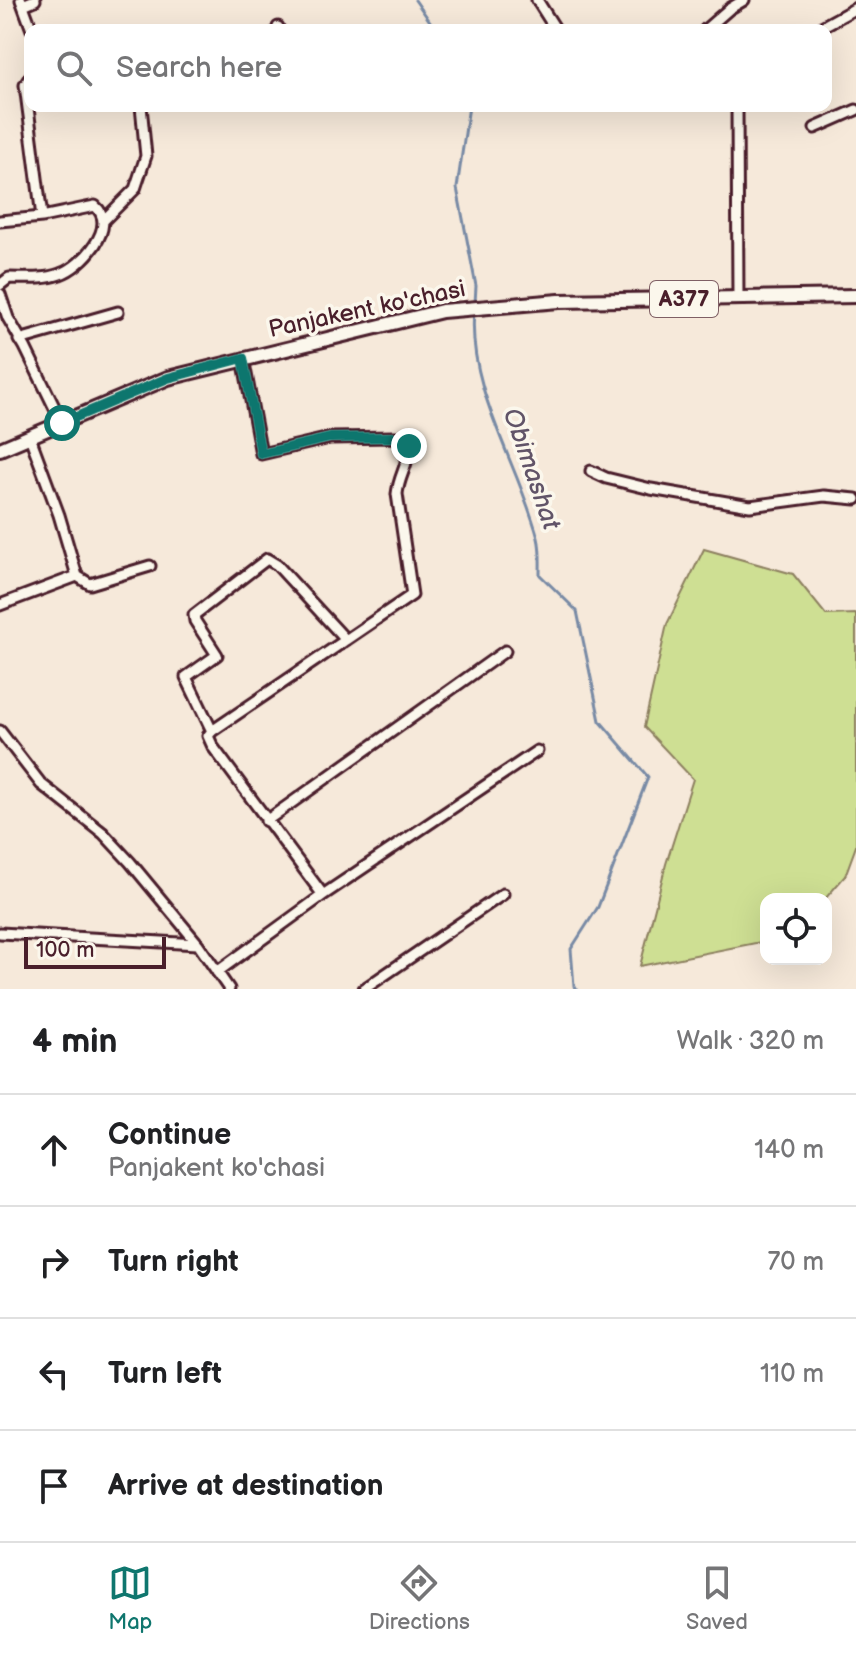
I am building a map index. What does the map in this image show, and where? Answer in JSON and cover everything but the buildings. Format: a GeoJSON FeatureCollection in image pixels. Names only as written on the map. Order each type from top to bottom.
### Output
{"type":"FeatureCollection","features":[{"type":"Feature","properties":{"kind":"main road","name":"Panjakent ko'chasi"},"geometry":{"type":"LineString","coordinates":[[0,449],[168,378],[442,311],[559,301],[856,296]]}},
{"type":"Feature","properties":{"kind":"street"},"geometry":{"type":"LineString","coordinates":[[30,24],[22,2],[35,0]]}},
{"type":"Feature","properties":{"kind":"street"},"geometry":{"type":"LineString","coordinates":[[537,0],[552,24]]}},
{"type":"Feature","properties":{"kind":"street"},"geometry":{"type":"LineString","coordinates":[[712,24],[744,0]]}},
{"type":"Feature","properties":{"kind":"street"},"geometry":{"type":"LineString","coordinates":[[827,24],[856,8]]}},
{"type":"Feature","properties":{"kind":"street"},"geometry":{"type":"LineString","coordinates":[[815,128],[856,110]]}},
{"type":"Feature","properties":{"kind":"street"},"geometry":{"type":"LineString","coordinates":[[28,112],[42,217]]}},
{"type":"Feature","properties":{"kind":"street"},"geometry":{"type":"LineString","coordinates":[[104,220],[135,189],[146,156],[142,112]]}},
{"type":"Feature","properties":{"kind":"street"},"geometry":{"type":"LineString","coordinates":[[737,112],[738,299]]}},
{"type":"Feature","properties":{"kind":"street"},"geometry":{"type":"LineString","coordinates":[[0,221],[42,217],[95,206],[100,209],[104,220],[103,234],[75,267],[60,275],[9,278],[1,283]]}},
{"type":"Feature","properties":{"kind":"street"},"geometry":{"type":"LineString","coordinates":[[0,294],[19,340],[62,423]]}},
{"type":"Feature","properties":{"kind":"street"},"geometry":{"type":"LineString","coordinates":[[19,340],[118,312]]}},
{"type":"Feature","properties":{"kind":"street"},"geometry":{"type":"LineString","coordinates":[[243,358],[261,454],[330,438],[395,437],[409,446],[408,464],[398,482],[397,494],[412,595],[208,736],[266,821],[323,895]]}},
{"type":"Feature","properties":{"kind":"street"},"geometry":{"type":"LineString","coordinates":[[30,437],[59,515],[77,576],[90,584],[150,566]]}},
{"type":"Feature","properties":{"kind":"street"},"geometry":{"type":"LineString","coordinates":[[591,471],[651,489],[750,506],[824,496],[856,499]]}},
{"type":"Feature","properties":{"kind":"street"},"geometry":{"type":"LineString","coordinates":[[212,731],[186,677],[217,655],[194,615],[267,559],[277,565],[346,640]]}},
{"type":"Feature","properties":{"kind":"street"},"geometry":{"type":"LineString","coordinates":[[0,605],[77,576]]}},
{"type":"Feature","properties":{"kind":"street"},"geometry":{"type":"LineString","coordinates":[[266,821],[505,651]]}},
{"type":"Feature","properties":{"kind":"street"},"geometry":{"type":"LineString","coordinates":[[0,731],[41,784],[103,833],[198,944],[229,989]]}},
{"type":"Feature","properties":{"kind":"street"},"geometry":{"type":"LineString","coordinates":[[217,972],[323,895],[537,751]]}},
{"type":"Feature","properties":{"kind":"street"},"geometry":{"type":"LineString","coordinates":[[364,989],[503,894]]}},
{"type":"Feature","properties":{"kind":"street"},"geometry":{"type":"LineString","coordinates":[[0,933],[198,944]]}},
{"type":"Feature","properties":{"kind":"green space"},"geometry":{"type":"Polygon","coordinates":[[[704,549],[793,574],[826,615],[856,614],[856,846],[845,876],[830,893],[760,893],[760,942],[640,966],[666,864],[693,779],[644,727],[667,624],[704,549]]]}},
{"type":"Feature","properties":{"kind":"waterway","name":"Obimashat"},"geometry":{"type":"LineString","coordinates":[[415,0],[432,24]]}},
{"type":"Feature","properties":{"kind":"waterway","name":"Obimashat"},"geometry":{"type":"LineString","coordinates":[[468,112],[457,188],[476,286],[475,303]]}},
{"type":"Feature","properties":{"kind":"waterway","name":"Obimashat"},"geometry":{"type":"LineString","coordinates":[[474,311],[478,369],[538,538],[540,575],[577,611],[600,721],[648,777],[598,907],[571,949],[574,986],[577,989]]}},
{"type":"Feature","properties":{"kind":"route"},"geometry":{"type":"LineString","coordinates":[[62,423],[168,378],[243,358],[261,454],[330,438],[395,437],[409,446]]}}]}
